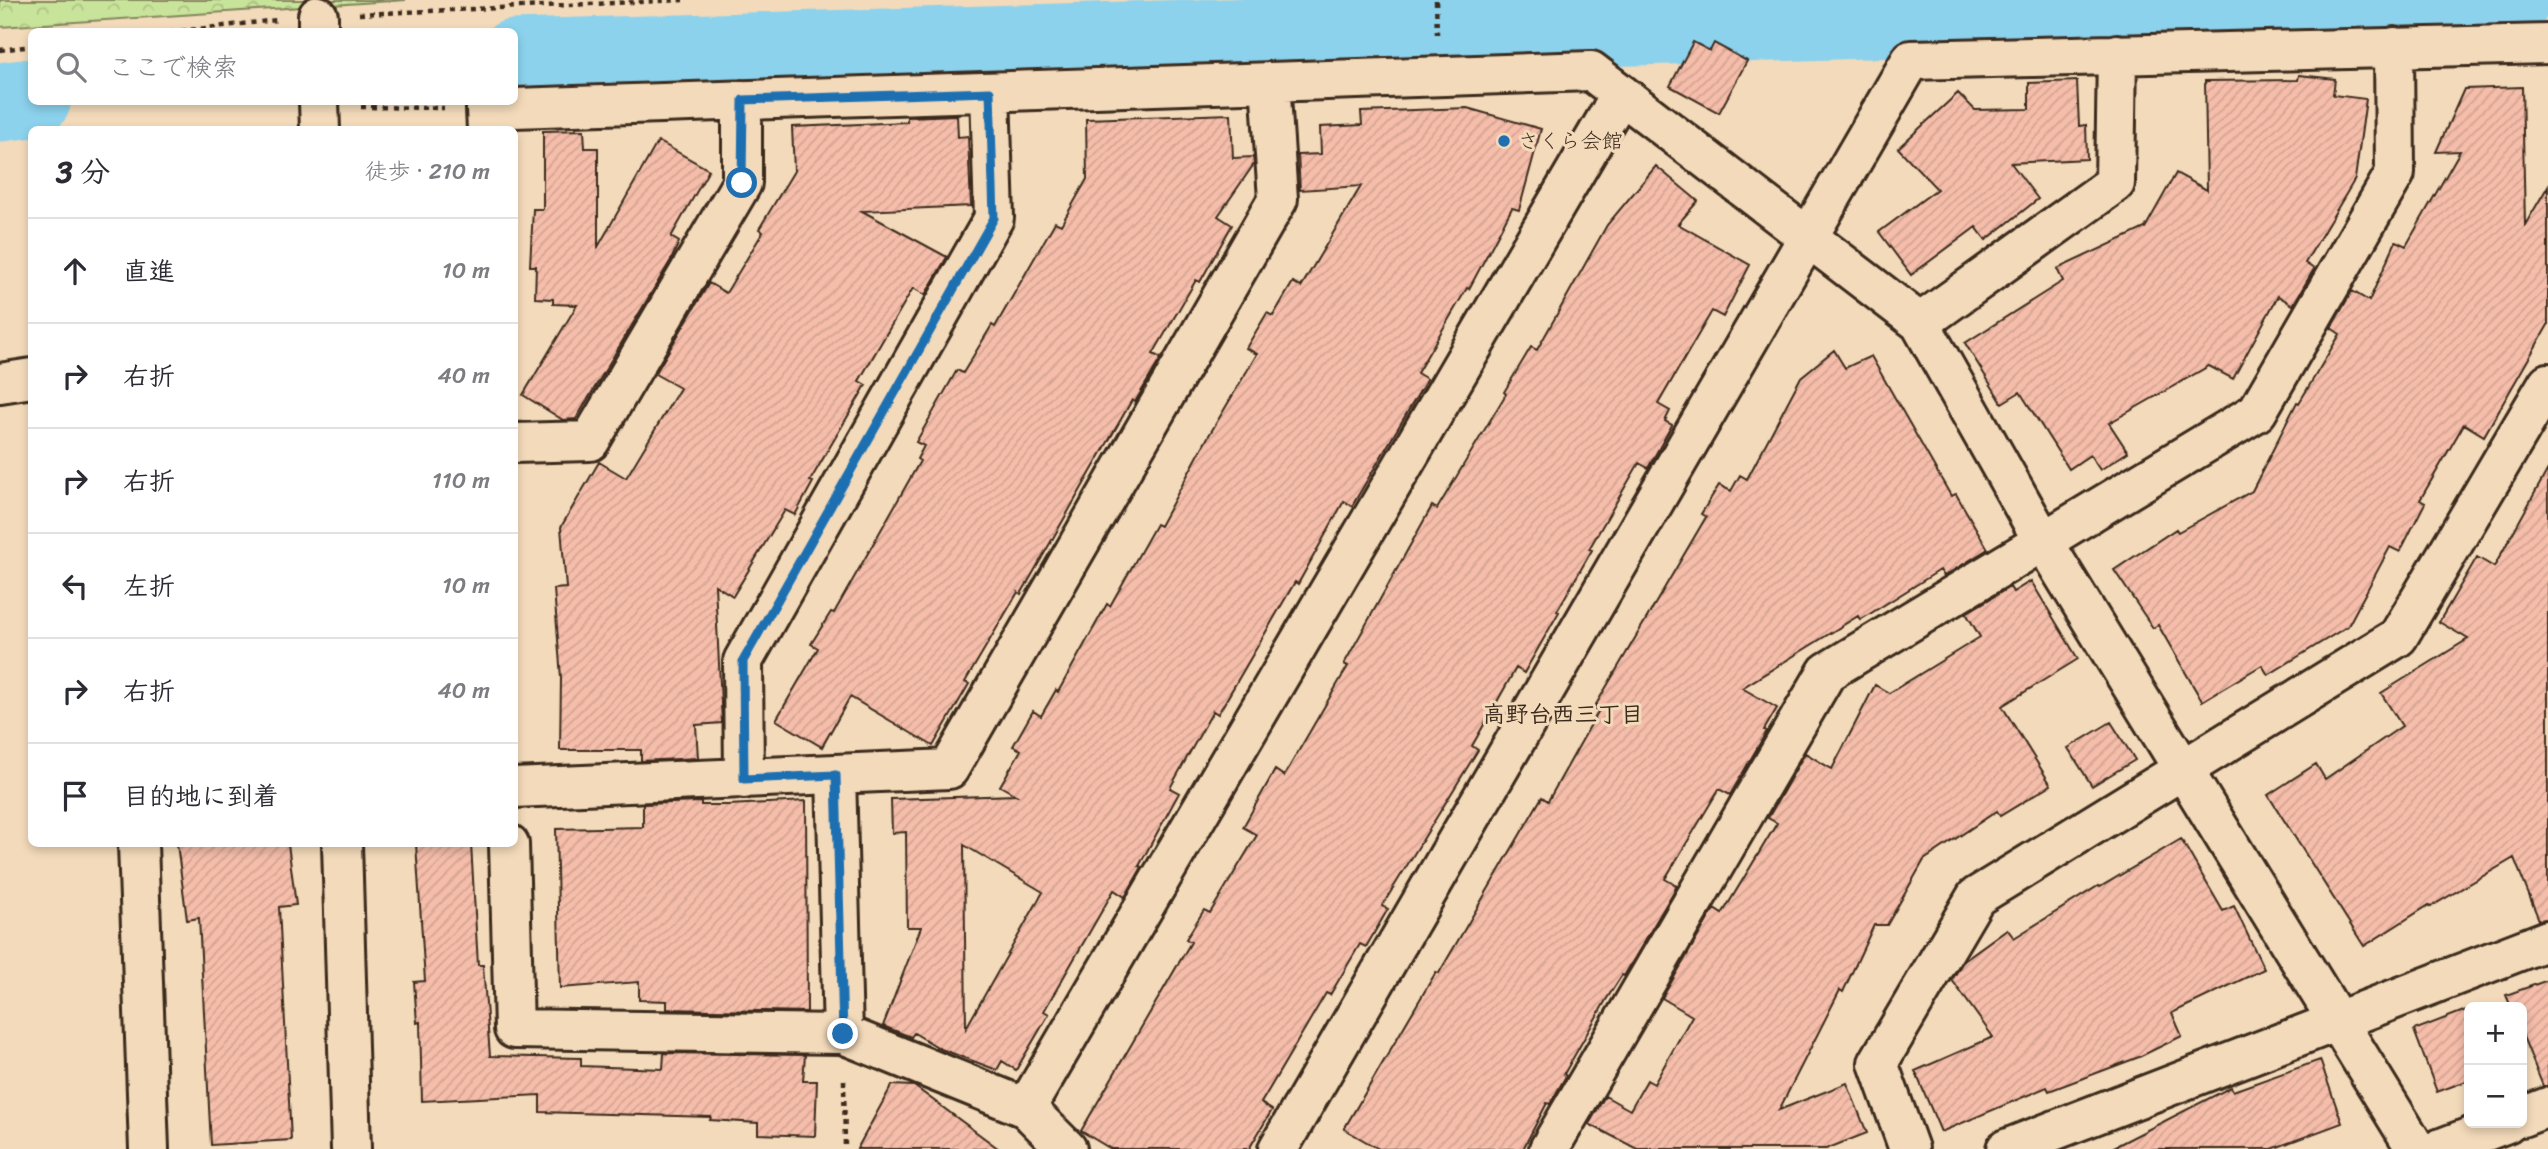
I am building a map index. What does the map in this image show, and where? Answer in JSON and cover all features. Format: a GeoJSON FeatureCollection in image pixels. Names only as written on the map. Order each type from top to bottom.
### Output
{"type":"FeatureCollection","features":[{"type":"Feature","properties":{"kind":"street"},"geometry":{"type":"LineString","coordinates":[[1278,1149],[1911,60],[2548,44]]}},
{"type":"Feature","properties":{"kind":"street"},"geometry":{"type":"LineString","coordinates":[[1549,1149],[1827,672],[2257,412],[2395,173],[2394,47]]}},
{"type":"Feature","properties":{"kind":"street"},"geometry":{"type":"LineString","coordinates":[[1920,323],[2115,183],[2117,54]]}},
{"type":"Feature","properties":{"kind":"street"},"geometry":{"type":"LineString","coordinates":[[487,119],[743,100],[1591,71],[1920,323],[2043,541],[2416,1149]]}},
{"type":"Feature","properties":{"kind":"street"},"geometry":{"type":"LineString","coordinates":[[518,788],[949,769],[1278,199],[1270,82]]}},
{"type":"Feature","properties":{"kind":"street"},"geometry":{"type":"LineString","coordinates":[[744,779],[743,661],[994,218],[990,92]]}},
{"type":"Feature","properties":{"kind":"street"},"geometry":{"type":"LineString","coordinates":[[1027,1108],[1621,94]]}},
{"type":"Feature","properties":{"kind":"street"},"geometry":{"type":"LineString","coordinates":[[518,443],[590,441],[742,183],[743,100]]}},
{"type":"Feature","properties":{"kind":"street"},"geometry":{"type":"LineString","coordinates":[[0,383],[28,379]]}},
{"type":"Feature","properties":{"kind":"street"},"geometry":{"type":"LineString","coordinates":[[1909,1149],[1878,1063],[1976,897],[2398,637],[2548,383]]}},
{"type":"Feature","properties":{"kind":"street"},"geometry":{"type":"LineString","coordinates":[[836,775],[843,1034]]}},
{"type":"Feature","properties":{"kind":"street"},"geometry":{"type":"LineString","coordinates":[[138,847],[149,1149]]}},
{"type":"Feature","properties":{"kind":"street"},"geometry":{"type":"LineString","coordinates":[[342,847],[351,1149]]}},
{"type":"Feature","properties":{"kind":"street"},"geometry":{"type":"LineString","coordinates":[[509,847],[514,1029],[843,1034],[1027,1108],[1067,1149]]}},
{"type":"Feature","properties":{"kind":"street"},"geometry":{"type":"LineString","coordinates":[[2006,1149],[2548,940]]}},
{"type":"Feature","properties":{"kind":"street"},"geometry":{"type":"LineString","coordinates":[[2527,1115],[2548,1107]]}},
{"type":"Feature","properties":{"kind":"street"},"geometry":{"type":"LineString","coordinates":[[2439,1149],[2494,1128]]}},
{"type":"Feature","properties":{"kind":"path"},"geometry":{"type":"LineString","coordinates":[[244,28],[683,0]]}},
{"type":"Feature","properties":{"kind":"path"},"geometry":{"type":"LineString","coordinates":[[0,50],[28,46]]}},
{"type":"Feature","properties":{"kind":"path"},"geometry":{"type":"LineString","coordinates":[[320,113],[487,119]]}},
{"type":"Feature","properties":{"kind":"path"},"geometry":{"type":"LineString","coordinates":[[843,1034],[845,1149]]}},
{"type":"Feature","properties":{"kind":"green space"},"geometry":{"type":"Polygon","coordinates":[[[0,0],[406,0],[0,27],[0,0]]]}},
{"type":"Feature","properties":{"kind":"building"},"geometry":{"type":"Polygon","coordinates":[[[1693,42],[1710,51],[1714,43],[1747,61],[1719,113],[1670,86],[1693,42]]]}},
{"type":"Feature","properties":{"kind":"building"},"geometry":{"type":"Polygon","coordinates":[[[2299,75],[2335,79],[2333,95],[2366,99],[2355,179],[2305,263],[2314,269],[2293,305],[2278,296],[2233,379],[2209,366],[2109,423],[2128,452],[2100,470],[2090,455],[2069,469],[2020,392],[2002,403],[1965,343],[2063,281],[2057,269],[2145,228],[2176,173],[2207,190],[2205,81],[2298,80],[2299,75]]]}},
{"type":"Feature","properties":{"kind":"building"},"geometry":{"type":"Polygon","coordinates":[[[2077,81],[2079,126],[2086,125],[2087,159],[2011,163],[2038,199],[1986,240],[1976,227],[1911,275],[1879,232],[1937,189],[1898,148],[1958,93],[1975,110],[2029,109],[2029,83],[2077,81]]]}},
{"type":"Feature","properties":{"kind":"building"},"geometry":{"type":"Polygon","coordinates":[[[2522,87],[2525,225],[2548,186],[2548,325],[2484,436],[2464,424],[2420,500],[2425,503],[2400,552],[2390,547],[2348,626],[2268,675],[2262,665],[2202,701],[2158,625],[2153,628],[2114,570],[2176,529],[2178,532],[2252,491],[2297,402],[2299,403],[2340,334],[2331,328],[2352,291],[2369,301],[2396,241],[2406,246],[2460,151],[2436,152],[2464,89],[2522,87]]]}},
{"type":"Feature","properties":{"kind":"building"},"geometry":{"type":"Polygon","coordinates":[[[1467,108],[1541,129],[1519,210],[1512,208],[1469,289],[1467,288],[1417,373],[1427,379],[1352,506],[1344,501],[1298,584],[1295,582],[1218,714],[1213,711],[1170,788],[1179,793],[1139,866],[1142,867],[1125,897],[1114,890],[1044,1011],[1049,1014],[1016,1070],[1002,1061],[997,1070],[941,1049],[914,1033],[911,1037],[883,1026],[921,927],[907,927],[906,832],[892,833],[891,799],[1016,795],[1000,786],[1021,750],[1013,746],[1033,711],[1041,716],[1056,690],[1058,692],[1156,524],[1160,526],[1257,354],[1246,348],[1267,313],[1273,316],[1293,282],[1301,287],[1361,186],[1300,190],[1298,155],[1321,154],[1320,127],[1362,125],[1361,112],[1467,108]],[[964,845],[966,1028],[1043,892],[964,845]]]}},
{"type":"Feature","properties":{"kind":"building"},"geometry":{"type":"Polygon","coordinates":[[[1231,114],[1233,158],[1253,157],[1254,164],[1218,216],[1232,225],[1200,282],[1196,280],[1153,354],[1161,358],[1135,402],[1132,400],[1021,594],[1018,592],[965,682],[969,684],[933,746],[850,697],[822,747],[776,720],[818,648],[811,644],[831,612],[834,613],[920,461],[917,459],[924,446],[916,442],[957,370],[963,373],[992,325],[995,327],[1055,222],[1061,225],[1087,179],[1086,119],[1231,114]]]}},
{"type":"Feature","properties":{"kind":"building"},"geometry":{"type":"Polygon","coordinates":[[[957,115],[958,137],[968,136],[971,206],[862,211],[947,257],[925,295],[913,288],[859,381],[866,385],[810,481],[813,482],[795,515],[785,510],[733,596],[715,585],[722,723],[696,725],[698,758],[641,761],[641,750],[560,750],[561,678],[554,589],[566,588],[561,527],[599,462],[626,478],[680,388],[655,374],[709,283],[726,293],[763,232],[759,229],[794,171],[792,127],[907,122],[907,117],[957,115]]]}},
{"type":"Feature","properties":{"kind":"building"},"geometry":{"type":"Polygon","coordinates":[[[584,130],[585,148],[598,148],[598,247],[658,141],[709,170],[671,237],[679,242],[671,260],[576,419],[563,420],[523,395],[577,305],[553,304],[553,299],[535,298],[536,266],[530,266],[533,209],[543,209],[543,131],[584,130]]]}},
{"type":"Feature","properties":{"kind":"building"},"geometry":{"type":"Polygon","coordinates":[[[1656,166],[1698,201],[1678,224],[1750,265],[1723,317],[1712,311],[1658,404],[1670,411],[1665,421],[1672,425],[1648,468],[1639,463],[1589,549],[1592,550],[1524,673],[1516,668],[1472,746],[1478,750],[1382,906],[1388,909],[1366,947],[1360,944],[1330,995],[1326,993],[1261,1103],[1272,1110],[1249,1149],[1111,1149],[1081,1131],[1191,942],[1186,939],[1204,910],[1210,913],[1257,835],[1243,827],[1275,770],[1284,776],[1348,666],[1344,664],[1432,506],[1437,509],[1531,347],[1537,350],[1607,225],[1656,166]]]}},
{"type":"Feature","properties":{"kind":"building"},"geometry":{"type":"Polygon","coordinates":[[[1834,350],[1845,368],[1871,356],[1951,496],[1956,494],[1988,549],[1944,576],[1940,570],[1860,620],[1858,616],[1742,688],[1777,708],[1764,730],[1767,731],[1730,795],[1719,789],[1665,879],[1677,886],[1624,976],[1622,975],[1606,1000],[1523,1149],[1379,1149],[1344,1129],[1542,797],[1548,801],[1599,710],[1594,708],[1706,517],[1701,514],[1719,485],[1731,491],[1740,475],[1747,479],[1801,377],[1834,350]]]}},
{"type":"Feature","properties":{"kind":"building"},"geometry":{"type":"Polygon","coordinates":[[[2548,469],[2548,919],[2539,920],[2514,858],[2430,907],[2429,905],[2364,946],[2268,795],[2316,764],[2325,779],[2402,726],[2381,693],[2468,639],[2439,622],[2477,557],[2494,567],[2548,469]]]}},
{"type":"Feature","properties":{"kind":"building"},"geometry":{"type":"Polygon","coordinates":[[[2031,581],[2078,659],[2002,706],[2051,785],[2000,816],[1997,811],[1924,860],[1887,925],[1874,925],[1843,992],[1840,990],[1779,1110],[1847,1083],[1867,1133],[1826,1149],[1637,1149],[1589,1124],[1605,1096],[1630,1110],[1647,1080],[1654,1084],[1692,1016],[1662,998],[1714,909],[1722,914],[1777,823],[1768,818],[1805,753],[1832,769],[1875,685],[1889,693],[1980,637],[1966,613],[2010,587],[2013,592],[2031,581]]]}},
{"type":"Feature","properties":{"kind":"building"},"geometry":{"type":"Polygon","coordinates":[[[2111,722],[2135,760],[2092,786],[2068,748],[2111,722]]]}},
{"type":"Feature","properties":{"kind":"building"},"geometry":{"type":"Polygon","coordinates":[[[806,801],[807,1012],[667,1009],[667,1001],[639,1000],[639,982],[560,988],[556,829],[643,827],[643,804],[701,802],[701,805],[728,805],[806,801]]]}},
{"type":"Feature","properties":{"kind":"building"},"geometry":{"type":"Polygon","coordinates":[[[2181,839],[2223,911],[2234,906],[2264,969],[2172,1013],[2182,1036],[2139,1057],[2049,1091],[2047,1087],[1941,1132],[1915,1071],[1993,1037],[1952,980],[1964,960],[2007,929],[2014,938],[2181,839]]]}},
{"type":"Feature","properties":{"kind":"building"},"geometry":{"type":"Polygon","coordinates":[[[177,847],[288,847],[296,905],[279,907],[291,1140],[211,1145],[199,918],[187,920],[177,847]]]}},
{"type":"Feature","properties":{"kind":"building"},"geometry":{"type":"Polygon","coordinates":[[[416,847],[471,847],[478,965],[483,965],[490,1056],[581,1058],[581,1066],[663,1069],[664,1053],[805,1055],[803,1081],[817,1081],[815,1136],[758,1134],[758,1123],[710,1120],[711,1117],[540,1112],[540,1095],[422,1101],[420,1022],[417,1023],[414,982],[425,981],[416,847]]]}},
{"type":"Feature","properties":{"kind":"building"},"geometry":{"type":"Polygon","coordinates":[[[2548,980],[2548,1086],[2543,1086],[2527,1046],[2527,1002],[2509,1002],[2506,995],[2548,980]]]}},
{"type":"Feature","properties":{"kind":"building"},"geometry":{"type":"Polygon","coordinates":[[[2464,1011],[2464,1082],[2437,1092],[2414,1030],[2464,1011]]]}},
{"type":"Feature","properties":{"kind":"building"},"geometry":{"type":"Polygon","coordinates":[[[2320,1060],[2342,1123],[2272,1149],[2110,1149],[2231,1087],[2233,1091],[2320,1060]]]}},
{"type":"Feature","properties":{"kind":"building"},"geometry":{"type":"Polygon","coordinates":[[[892,1085],[914,1086],[999,1149],[857,1149],[892,1085]]]}},
{"type":"Feature","properties":{"kind":"waterway"},"geometry":{"type":"LineString","coordinates":[[518,59],[2511,0]]}},
{"type":"Feature","properties":{"kind":"waterway"},"geometry":{"type":"LineString","coordinates":[[0,102],[28,98]]}},
{"type":"Feature","properties":{"kind":"place","name":"さくら会館"},"geometry":{"type":"Point","coordinates":[1504,141]}},
{"type":"Feature","properties":{"kind":"district","name":"高野台西三丁目"},"geometry":{"type":"Point","coordinates":[1563,714]}},
{"type":"Feature","properties":{"kind":"route"},"geometry":{"type":"LineString","coordinates":[[742,183],[743,100],[990,92],[994,218],[743,661],[744,779],[836,775],[843,1034]]}}]}
